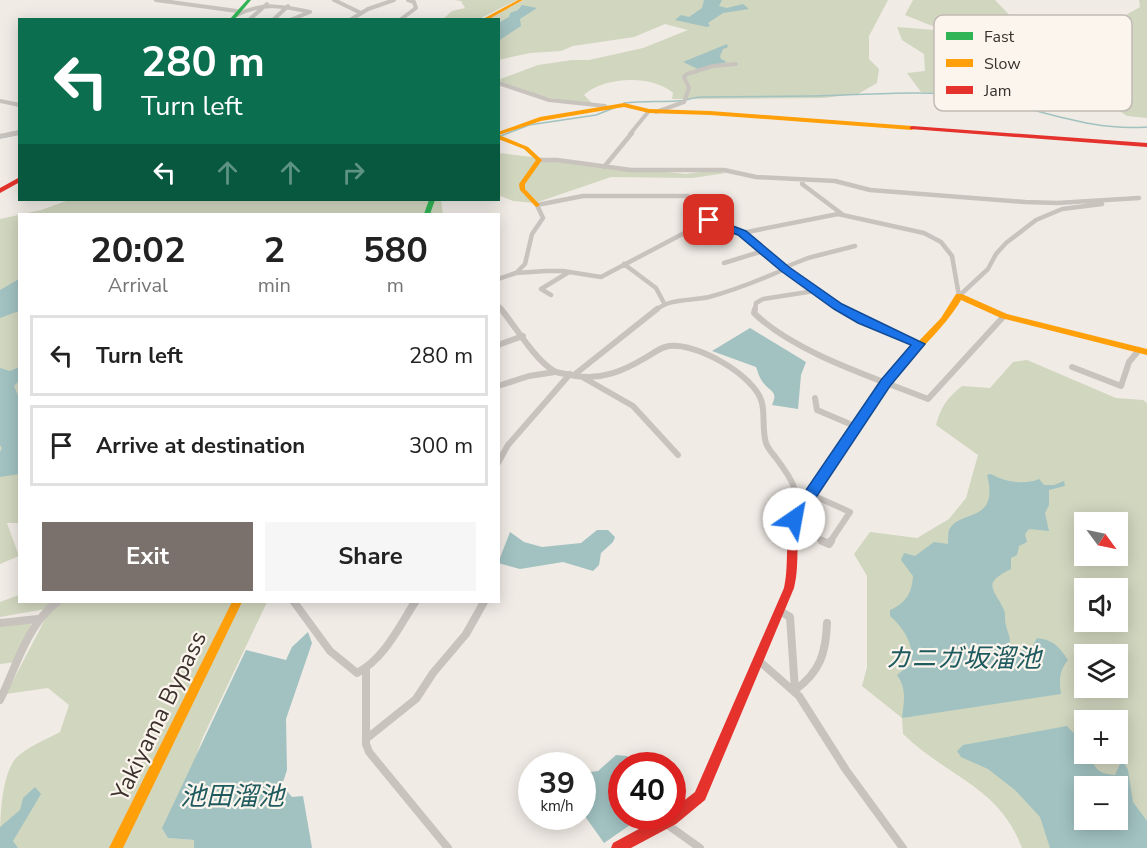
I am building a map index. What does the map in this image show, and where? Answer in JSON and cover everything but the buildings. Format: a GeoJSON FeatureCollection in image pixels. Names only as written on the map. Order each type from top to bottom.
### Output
{"type":"FeatureCollection","features":[{"type":"Feature","properties":{"kind":"main road"},"geometry":{"type":"LineString","coordinates":[[233,17],[249,0]]}},
{"type":"Feature","properties":{"kind":"main road"},"geometry":{"type":"LineString","coordinates":[[487,18],[521,0]]}},
{"type":"Feature","properties":{"kind":"main road"},"geometry":{"type":"LineString","coordinates":[[500,137],[540,119],[624,105],[653,111],[1147,145]]}},
{"type":"Feature","properties":{"kind":"main road"},"geometry":{"type":"LineString","coordinates":[[500,137],[533,152],[539,160],[522,184],[522,189],[537,205]]}},
{"type":"Feature","properties":{"kind":"main road"},"geometry":{"type":"LineString","coordinates":[[0,191],[18,180]]}},
{"type":"Feature","properties":{"kind":"main road"},"geometry":{"type":"LineString","coordinates":[[686,809],[699,796],[780,611],[794,566],[790,532],[793,523],[885,383],[919,344],[950,314],[959,297],[1004,316],[1143,351]]}},
{"type":"Feature","properties":{"kind":"main road","name":"Yakiyama Bypass"},"geometry":{"type":"LineString","coordinates":[[116,848],[237,603]]}},
{"type":"Feature","properties":{"kind":"main road"},"geometry":{"type":"LineString","coordinates":[[624,846],[653,830]]}},
{"type":"Feature","properties":{"kind":"street"},"geometry":{"type":"LineString","coordinates":[[156,0],[233,17],[254,3],[271,2],[310,12],[295,18]]}},
{"type":"Feature","properties":{"kind":"street"},"geometry":{"type":"LineString","coordinates":[[334,0],[361,13]]}},
{"type":"Feature","properties":{"kind":"street"},"geometry":{"type":"LineString","coordinates":[[353,18],[394,0]]}},
{"type":"Feature","properties":{"kind":"street"},"geometry":{"type":"LineString","coordinates":[[403,18],[416,8],[414,2],[408,0]]}},
{"type":"Feature","properties":{"kind":"street"},"geometry":{"type":"LineString","coordinates":[[251,18],[267,4]]}},
{"type":"Feature","properties":{"kind":"street"},"geometry":{"type":"LineString","coordinates":[[275,18],[288,6]]}},
{"type":"Feature","properties":{"kind":"street"},"geometry":{"type":"LineString","coordinates":[[604,167],[653,111],[684,102],[689,88],[685,76],[713,66],[736,64]]}},
{"type":"Feature","properties":{"kind":"street"},"geometry":{"type":"LineString","coordinates":[[500,84],[549,100],[608,106]]}},
{"type":"Feature","properties":{"kind":"street"},"geometry":{"type":"LineString","coordinates":[[0,101],[18,105]]}},
{"type":"Feature","properties":{"kind":"street"},"geometry":{"type":"LineString","coordinates":[[0,136],[18,132]]}},
{"type":"Feature","properties":{"kind":"street"},"geometry":{"type":"LineString","coordinates":[[539,160],[671,171],[712,169],[756,177],[836,182],[870,190],[1025,202],[1057,203],[1139,198]]}},
{"type":"Feature","properties":{"kind":"street"},"geometry":{"type":"LineString","coordinates":[[803,180],[802,184],[843,214]]}},
{"type":"Feature","properties":{"kind":"street"},"geometry":{"type":"LineString","coordinates":[[516,273],[525,264],[532,234],[543,218],[537,205],[584,196],[688,196],[709,220],[742,233],[814,291],[862,320],[919,344]]}},
{"type":"Feature","properties":{"kind":"street"},"geometry":{"type":"LineString","coordinates":[[742,233],[834,214],[854,215],[876,224],[922,230],[946,247],[956,263],[955,290],[959,297],[988,269],[996,254],[1006,243],[1036,220],[1062,209],[1147,197]]}},
{"type":"Feature","properties":{"kind":"street"},"geometry":{"type":"LineString","coordinates":[[500,278],[516,273],[570,271],[601,277],[709,220]]}},
{"type":"Feature","properties":{"kind":"street"},"geometry":{"type":"LineString","coordinates":[[500,459],[508,445],[572,375],[613,346],[664,303],[708,297],[747,286],[808,258],[855,246]]}},
{"type":"Feature","properties":{"kind":"street"},"geometry":{"type":"LineString","coordinates":[[724,262],[763,251]]}},
{"type":"Feature","properties":{"kind":"street"},"geometry":{"type":"LineString","coordinates":[[624,264],[656,288],[664,303]]}},
{"type":"Feature","properties":{"kind":"street"},"geometry":{"type":"LineString","coordinates":[[551,295],[541,289],[570,271]]}},
{"type":"Feature","properties":{"kind":"street"},"geometry":{"type":"LineString","coordinates":[[814,291],[763,299],[756,303],[754,313],[763,324],[788,338],[885,383],[928,399],[1004,316]]}},
{"type":"Feature","properties":{"kind":"street"},"geometry":{"type":"LineString","coordinates":[[500,307],[543,362],[555,372]]}},
{"type":"Feature","properties":{"kind":"street"},"geometry":{"type":"LineString","coordinates":[[500,344],[523,336]]}},
{"type":"Feature","properties":{"kind":"street"},"geometry":{"type":"LineString","coordinates":[[500,385],[529,376],[555,372],[584,377],[610,375],[624,370],[664,347],[675,346],[694,350],[720,361],[739,373],[756,390],[762,402],[766,446],[794,483],[797,496],[793,523],[829,544],[850,513],[810,494]]}},
{"type":"Feature","properties":{"kind":"street"},"geometry":{"type":"LineString","coordinates":[[1072,367],[1120,386],[1129,362],[1143,351]]}},
{"type":"Feature","properties":{"kind":"street"},"geometry":{"type":"LineString","coordinates":[[584,377],[633,406],[678,455]]}},
{"type":"Feature","properties":{"kind":"street"},"geometry":{"type":"LineString","coordinates":[[815,398],[817,410],[856,427]]}},
{"type":"Feature","properties":{"kind":"street"},"geometry":{"type":"LineString","coordinates":[[0,700],[38,619],[48,606],[55,603]]}},
{"type":"Feature","properties":{"kind":"street"},"geometry":{"type":"LineString","coordinates":[[295,603],[342,663],[357,673],[366,669],[391,639],[414,603]]}},
{"type":"Feature","properties":{"kind":"street"},"geometry":{"type":"LineString","coordinates":[[366,739],[416,699],[433,673],[466,634],[483,603]]}},
{"type":"Feature","properties":{"kind":"street"},"geometry":{"type":"LineString","coordinates":[[780,611],[790,617],[795,690]]}},
{"type":"Feature","properties":{"kind":"street"},"geometry":{"type":"LineString","coordinates":[[0,623],[38,619]]}},
{"type":"Feature","properties":{"kind":"street"},"geometry":{"type":"LineString","coordinates":[[795,690],[817,672],[825,648],[827,623]]}},
{"type":"Feature","properties":{"kind":"street"},"geometry":{"type":"LineString","coordinates":[[757,660],[795,690],[846,770],[903,848]]}},
{"type":"Feature","properties":{"kind":"street"},"geometry":{"type":"LineString","coordinates":[[366,669],[366,739],[369,752],[448,848]]}},
{"type":"Feature","properties":{"kind":"street"},"geometry":{"type":"LineString","coordinates":[[676,830],[700,848]]}},
{"type":"Feature","properties":{"kind":"green space"},"geometry":{"type":"Polygon","coordinates":[[[454,0],[517,0],[481,18],[444,18],[452,11],[465,8],[461,1],[454,0]]]}},
{"type":"Feature","properties":{"kind":"green space"},"geometry":{"type":"Polygon","coordinates":[[[524,0],[888,0],[869,36],[869,59],[879,69],[877,83],[858,94],[823,98],[672,99],[673,93],[664,87],[653,83],[628,80],[603,84],[592,89],[584,95],[593,104],[532,94],[509,86],[500,79],[538,65],[589,60],[643,48],[688,30],[665,24],[634,37],[500,60],[500,18],[490,18],[524,0]]]}},
{"type":"Feature","properties":{"kind":"green space"},"geometry":{"type":"Polygon","coordinates":[[[913,0],[995,0],[1009,15],[934,15],[934,27],[905,15],[913,0]]]}},
{"type":"Feature","properties":{"kind":"green space"},"geometry":{"type":"Polygon","coordinates":[[[1139,0],[1147,0],[1147,118],[1127,116],[1119,111],[1132,111],[1132,15],[1126,15],[1140,7],[1139,0]]]}},
{"type":"Feature","properties":{"kind":"green space"},"geometry":{"type":"Polygon","coordinates":[[[897,27],[934,30],[934,93],[921,92],[907,73],[925,71],[924,54],[902,40],[897,27]]]}},
{"type":"Feature","properties":{"kind":"green space"},"geometry":{"type":"Polygon","coordinates":[[[500,153],[686,174],[712,170],[726,173],[692,178],[611,177],[535,203],[513,201],[500,196],[500,153]]]}},
{"type":"Feature","properties":{"kind":"green space"},"geometry":{"type":"Polygon","coordinates":[[[66,201],[441,201],[443,213],[28,213],[66,201]]]}},
{"type":"Feature","properties":{"kind":"green space"},"geometry":{"type":"Polygon","coordinates":[[[18,215],[18,523],[7,523],[18,556],[0,564],[0,219],[18,215]]]}},
{"type":"Feature","properties":{"kind":"green space"},"geometry":{"type":"Polygon","coordinates":[[[1027,360],[1116,398],[1143,400],[1147,403],[1147,848],[1022,848],[1012,827],[1000,810],[986,796],[920,749],[903,734],[902,718],[862,686],[867,667],[867,576],[854,554],[870,532],[917,538],[949,519],[966,498],[978,455],[936,425],[945,403],[962,386],[990,388],[1013,362],[1027,360]]]}},
{"type":"Feature","properties":{"kind":"green space"},"geometry":{"type":"Polygon","coordinates":[[[18,595],[18,603],[267,603],[202,739],[168,838],[194,840],[194,848],[0,848],[2,801],[11,766],[16,758],[26,750],[60,732],[69,705],[48,688],[6,694],[51,608],[0,617],[0,602],[18,595]]]}},
{"type":"Feature","properties":{"kind":"green space"},"geometry":{"type":"Polygon","coordinates":[[[30,623],[32,627],[16,662],[0,664],[0,626],[30,623]]]}},
{"type":"Feature","properties":{"kind":"water"},"geometry":{"type":"Polygon","coordinates":[[[704,0],[722,0],[719,6],[727,8],[743,4],[749,9],[723,13],[708,23],[710,26],[707,27],[675,20],[681,15],[689,17],[702,8],[704,0]]]}},
{"type":"Feature","properties":{"kind":"water"},"geometry":{"type":"Polygon","coordinates":[[[522,5],[537,8],[520,19],[521,26],[500,40],[500,22],[509,17],[510,13],[518,10],[522,5]]]}},
{"type":"Feature","properties":{"kind":"water"},"geometry":{"type":"Polygon","coordinates":[[[727,44],[728,47],[723,49],[720,56],[727,62],[698,69],[683,62],[727,44]]]}},
{"type":"Feature","properties":{"kind":"water"},"geometry":{"type":"Polygon","coordinates":[[[18,280],[18,311],[0,318],[0,290],[18,280]]]}},
{"type":"Feature","properties":{"kind":"water"},"geometry":{"type":"Polygon","coordinates":[[[750,328],[806,362],[801,375],[798,409],[772,405],[774,394],[761,379],[756,367],[712,351],[750,328]]]}},
{"type":"Feature","properties":{"kind":"water"},"geometry":{"type":"Polygon","coordinates":[[[18,367],[18,382],[14,386],[18,396],[18,474],[0,477],[2,448],[0,445],[0,368],[10,371],[18,367]]]}},
{"type":"Feature","properties":{"kind":"water","name":"カニガ坂溜池"},"geometry":{"type":"Polygon","coordinates":[[[991,474],[1015,482],[1039,479],[1044,485],[1054,485],[1064,481],[1065,486],[1049,490],[1049,505],[1045,513],[1049,531],[1029,529],[1025,534],[1027,542],[1019,546],[1017,555],[1011,558],[1011,569],[1001,574],[992,587],[1004,610],[1010,643],[1018,651],[1032,647],[1037,638],[1043,639],[1055,644],[1068,660],[1060,676],[1061,694],[902,718],[904,691],[897,675],[911,664],[912,657],[910,644],[900,626],[890,616],[890,610],[907,597],[913,576],[901,560],[904,553],[915,556],[934,542],[948,544],[949,530],[954,524],[977,513],[988,501],[990,491],[987,475],[991,474]]]}},
{"type":"Feature","properties":{"kind":"water"},"geometry":{"type":"Polygon","coordinates":[[[597,530],[608,530],[615,537],[601,553],[599,565],[593,571],[563,562],[520,569],[500,564],[510,532],[524,542],[542,547],[581,543],[597,530]]]}},
{"type":"Feature","properties":{"kind":"water","name":"池田溜池"},"geometry":{"type":"Polygon","coordinates":[[[308,632],[312,643],[286,719],[287,770],[282,785],[292,797],[303,796],[312,848],[194,848],[194,840],[168,838],[162,828],[246,650],[286,660],[292,647],[308,632]]]}},
{"type":"Feature","properties":{"kind":"water","name":"カニガ坂溜池"},"geometry":{"type":"Polygon","coordinates":[[[1067,726],[1074,733],[1074,764],[1094,764],[1102,772],[1115,775],[1120,764],[1125,764],[1128,770],[1133,802],[1147,821],[1147,848],[1050,848],[1040,817],[1015,790],[988,769],[961,757],[957,751],[963,745],[1067,726]]]}},
{"type":"Feature","properties":{"kind":"water"},"geometry":{"type":"Polygon","coordinates":[[[608,762],[608,830],[623,830],[604,843],[595,830],[596,771],[608,762]]]}},
{"type":"Feature","properties":{"kind":"water"},"geometry":{"type":"Polygon","coordinates":[[[35,787],[41,794],[13,841],[18,848],[0,848],[0,827],[20,810],[23,798],[35,787]]]}},
{"type":"Feature","properties":{"kind":"waterway"},"geometry":{"type":"LineString","coordinates":[[624,103],[681,101],[701,97],[934,93]]}},
{"type":"Feature","properties":{"kind":"waterway"},"geometry":{"type":"LineString","coordinates":[[500,136],[529,125],[596,115],[619,106]]}},
{"type":"Feature","properties":{"kind":"waterway"},"geometry":{"type":"LineString","coordinates":[[1035,111],[1102,126],[1147,127]]}},
{"type":"Feature","properties":{"kind":"waterway"},"geometry":{"type":"LineString","coordinates":[[0,138],[18,134]]}},
{"type":"Feature","properties":{"kind":"traffic: fast"},"geometry":{"type":"LineString","coordinates":[[233,18],[249,0]]}},
{"type":"Feature","properties":{"kind":"traffic: fast"},"geometry":{"type":"LineString","coordinates":[[427,213],[432,201]]}},
{"type":"Feature","properties":{"kind":"traffic: slow"},"geometry":{"type":"LineString","coordinates":[[487,18],[521,0]]}},
{"type":"Feature","properties":{"kind":"traffic: slow"},"geometry":{"type":"LineString","coordinates":[[500,133],[540,119],[624,105],[649,111],[710,113],[912,128]]}},
{"type":"Feature","properties":{"kind":"traffic: slow"},"geometry":{"type":"LineString","coordinates":[[500,138],[526,148],[539,160],[522,184],[522,189],[537,205]]}},
{"type":"Feature","properties":{"kind":"traffic: slow"},"geometry":{"type":"LineString","coordinates":[[800,510],[874,398],[894,372],[944,320],[959,296],[1004,316],[1147,352]]}},
{"type":"Feature","properties":{"kind":"traffic: slow"},"geometry":{"type":"LineString","coordinates":[[116,848],[237,603]]}},
{"type":"Feature","properties":{"kind":"traffic: jam"},"geometry":{"type":"LineString","coordinates":[[912,128],[1147,145]]}},
{"type":"Feature","properties":{"kind":"traffic: jam"},"geometry":{"type":"LineString","coordinates":[[0,191],[18,180]]}},
{"type":"Feature","properties":{"kind":"traffic: jam"},"geometry":{"type":"LineString","coordinates":[[618,848],[671,819],[700,796],[789,588],[793,528],[800,510]]}},
{"type":"Feature","properties":{"kind":"route"},"geometry":{"type":"LineString","coordinates":[[709,220],[742,233],[785,269],[838,307],[862,320],[919,344],[885,383],[794,519]]}}]}
